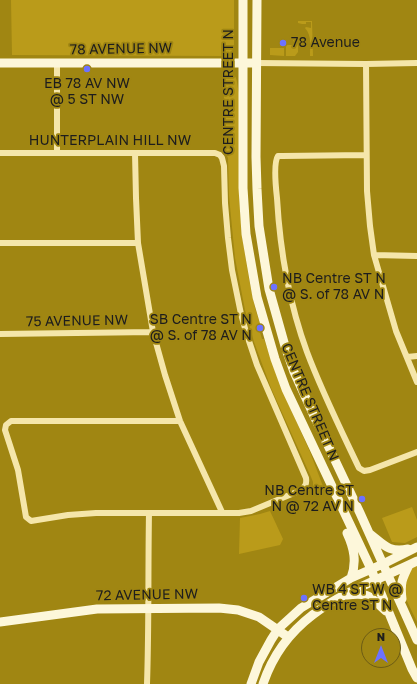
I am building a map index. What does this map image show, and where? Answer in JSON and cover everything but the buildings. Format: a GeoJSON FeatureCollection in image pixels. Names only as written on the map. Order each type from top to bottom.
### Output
{"type":"FeatureCollection","features":[{"type":"Feature","properties":{"kind":"main road","name":"CENTRE STREET N"},"geometry":{"type":"LineString","coordinates":[[243,0],[243,188],[246,234],[257,296],[275,359],[286,389],[371,569],[417,678]]}},
{"type":"Feature","properties":{"kind":"main road","name":"CENTRE STREET N"},"geometry":{"type":"LineString","coordinates":[[257,0],[257,189],[259,226],[269,289],[294,372],[417,640]]}},
{"type":"Feature","properties":{"kind":"main road","name":"78 AVENUE NW"},"geometry":{"type":"LineString","coordinates":[[0,63],[256,63]]}},
{"type":"Feature","properties":{"kind":"main road"},"geometry":{"type":"LineString","coordinates":[[332,487],[333,501],[352,544],[355,564],[351,578]]}},
{"type":"Feature","properties":{"kind":"main road"},"geometry":{"type":"LineString","coordinates":[[369,533],[388,548],[393,550],[399,551],[417,547]]}},
{"type":"Feature","properties":{"kind":"main road"},"geometry":{"type":"LineString","coordinates":[[251,684],[259,662],[278,629],[301,608],[351,578],[417,547]]}},
{"type":"Feature","properties":{"kind":"main road"},"geometry":{"type":"LineString","coordinates":[[263,684],[272,660],[288,637],[310,616],[341,596],[413,563]]}},
{"type":"Feature","properties":{"kind":"main road"},"geometry":{"type":"LineString","coordinates":[[401,605],[402,579],[413,563]]}},
{"type":"Feature","properties":{"kind":"main road"},"geometry":{"type":"LineString","coordinates":[[341,596],[351,594],[366,595],[373,598],[388,612]]}},
{"type":"Feature","properties":{"kind":"main road","name":"72 AVENUE NW"},"geometry":{"type":"LineString","coordinates":[[0,622],[96,609],[220,608],[238,610],[260,617],[288,637]]}},
{"type":"Feature","properties":{"kind":"street"},"geometry":{"type":"LineString","coordinates":[[57,63],[57,153]]}},
{"type":"Feature","properties":{"kind":"street"},"geometry":{"type":"LineString","coordinates":[[256,63],[417,63]]}},
{"type":"Feature","properties":{"kind":"street"},"geometry":{"type":"LineString","coordinates":[[366,64],[366,191],[374,255],[396,331],[417,382]]}},
{"type":"Feature","properties":{"kind":"street","name":"HUNTERPLAIN HILL NW"},"geometry":{"type":"LineString","coordinates":[[0,153],[215,153],[220,155],[222,158],[224,166],[228,238],[232,270],[241,314],[257,366],[307,483],[299,491],[252,511],[222,512]]}},
{"type":"Feature","properties":{"kind":"street"},"geometry":{"type":"LineString","coordinates":[[135,154],[138,243],[153,332],[164,375],[180,421],[222,512],[96,513],[68,515],[32,521],[26,517],[18,470],[5,430],[6,425],[11,421],[180,421]]}},
{"type":"Feature","properties":{"kind":"street"},"geometry":{"type":"LineString","coordinates":[[366,155],[278,156],[276,162],[276,184],[278,224],[283,257],[290,292],[307,352],[323,392],[359,468],[364,471],[370,470],[417,452]]}},
{"type":"Feature","properties":{"kind":"street"},"geometry":{"type":"LineString","coordinates":[[0,243],[138,243]]}},
{"type":"Feature","properties":{"kind":"street"},"geometry":{"type":"LineString","coordinates":[[374,255],[417,256]]}},
{"type":"Feature","properties":{"kind":"street","name":"75 AVENUE NW"},"geometry":{"type":"LineString","coordinates":[[0,334],[153,332]]}},
{"type":"Feature","properties":{"kind":"street"},"geometry":{"type":"LineString","coordinates":[[407,357],[417,356]]}},
{"type":"Feature","properties":{"kind":"street"},"geometry":{"type":"LineString","coordinates":[[147,684],[149,631],[149,513]]}},
{"type":"Feature","properties":{"kind":"shaded area"},"geometry":{"type":"Polygon","coordinates":[[[11,0],[234,0],[234,47],[230,53],[222,56],[12,55],[11,0]]]}},
{"type":"Feature","properties":{"kind":"shaded area"},"geometry":{"type":"Polygon","coordinates":[[[298,21],[312,21],[313,56],[310,56],[310,38],[305,28],[311,28],[311,22],[302,24],[298,23],[298,21]]]}},
{"type":"Feature","properties":{"kind":"shaded area"},"geometry":{"type":"Polygon","coordinates":[[[293,38],[298,44],[298,52],[295,56],[286,56],[286,45],[293,45],[293,38]]]}},
{"type":"Feature","properties":{"kind":"shaded area"},"geometry":{"type":"Polygon","coordinates":[[[270,48],[284,48],[284,56],[270,55],[270,48]]]}},
{"type":"Feature","properties":{"kind":"shaded area"},"geometry":{"type":"Polygon","coordinates":[[[224,70],[235,76],[239,93],[239,195],[242,236],[249,279],[260,324],[258,325],[280,385],[310,452],[324,489],[313,489],[311,477],[271,388],[254,342],[245,310],[235,258],[229,196],[228,158],[224,150],[224,70]]]}},
{"type":"Feature","properties":{"kind":"shaded area"},"geometry":{"type":"Polygon","coordinates":[[[412,507],[417,520],[417,537],[405,543],[392,542],[382,518],[412,507]]]}},
{"type":"Feature","properties":{"kind":"shaded area"},"geometry":{"type":"Polygon","coordinates":[[[270,511],[283,539],[280,545],[239,554],[240,518],[270,511]]]}},
{"type":"Feature","properties":{"kind":"shaded area"},"geometry":{"type":"Polygon","coordinates":[[[417,564],[417,622],[405,597],[404,583],[412,567],[417,564]]]}},
{"type":"Feature","properties":{"kind":"place","name":"78 Avenue"},"geometry":{"type":"Point","coordinates":[283,43]}},
{"type":"Feature","properties":{"kind":"place","name":"EB 78 AV NW @ 5 ST NW"},"geometry":{"type":"Point","coordinates":[87,69]}},
{"type":"Feature","properties":{"kind":"place","name":"NB Centre ST N @ S. of 78 AV N"},"geometry":{"type":"Point","coordinates":[274,287]}},
{"type":"Feature","properties":{"kind":"place","name":"SB Centre ST N @ S. of 78 AV N"},"geometry":{"type":"Point","coordinates":[260,328]}},
{"type":"Feature","properties":{"kind":"place","name":"NB Centre ST N @ 72 AV N"},"geometry":{"type":"Point","coordinates":[362,499]}},
{"type":"Feature","properties":{"kind":"place","name":"WB 4 ST W @ Centre ST N"},"geometry":{"type":"Point","coordinates":[304,598]}}]}
